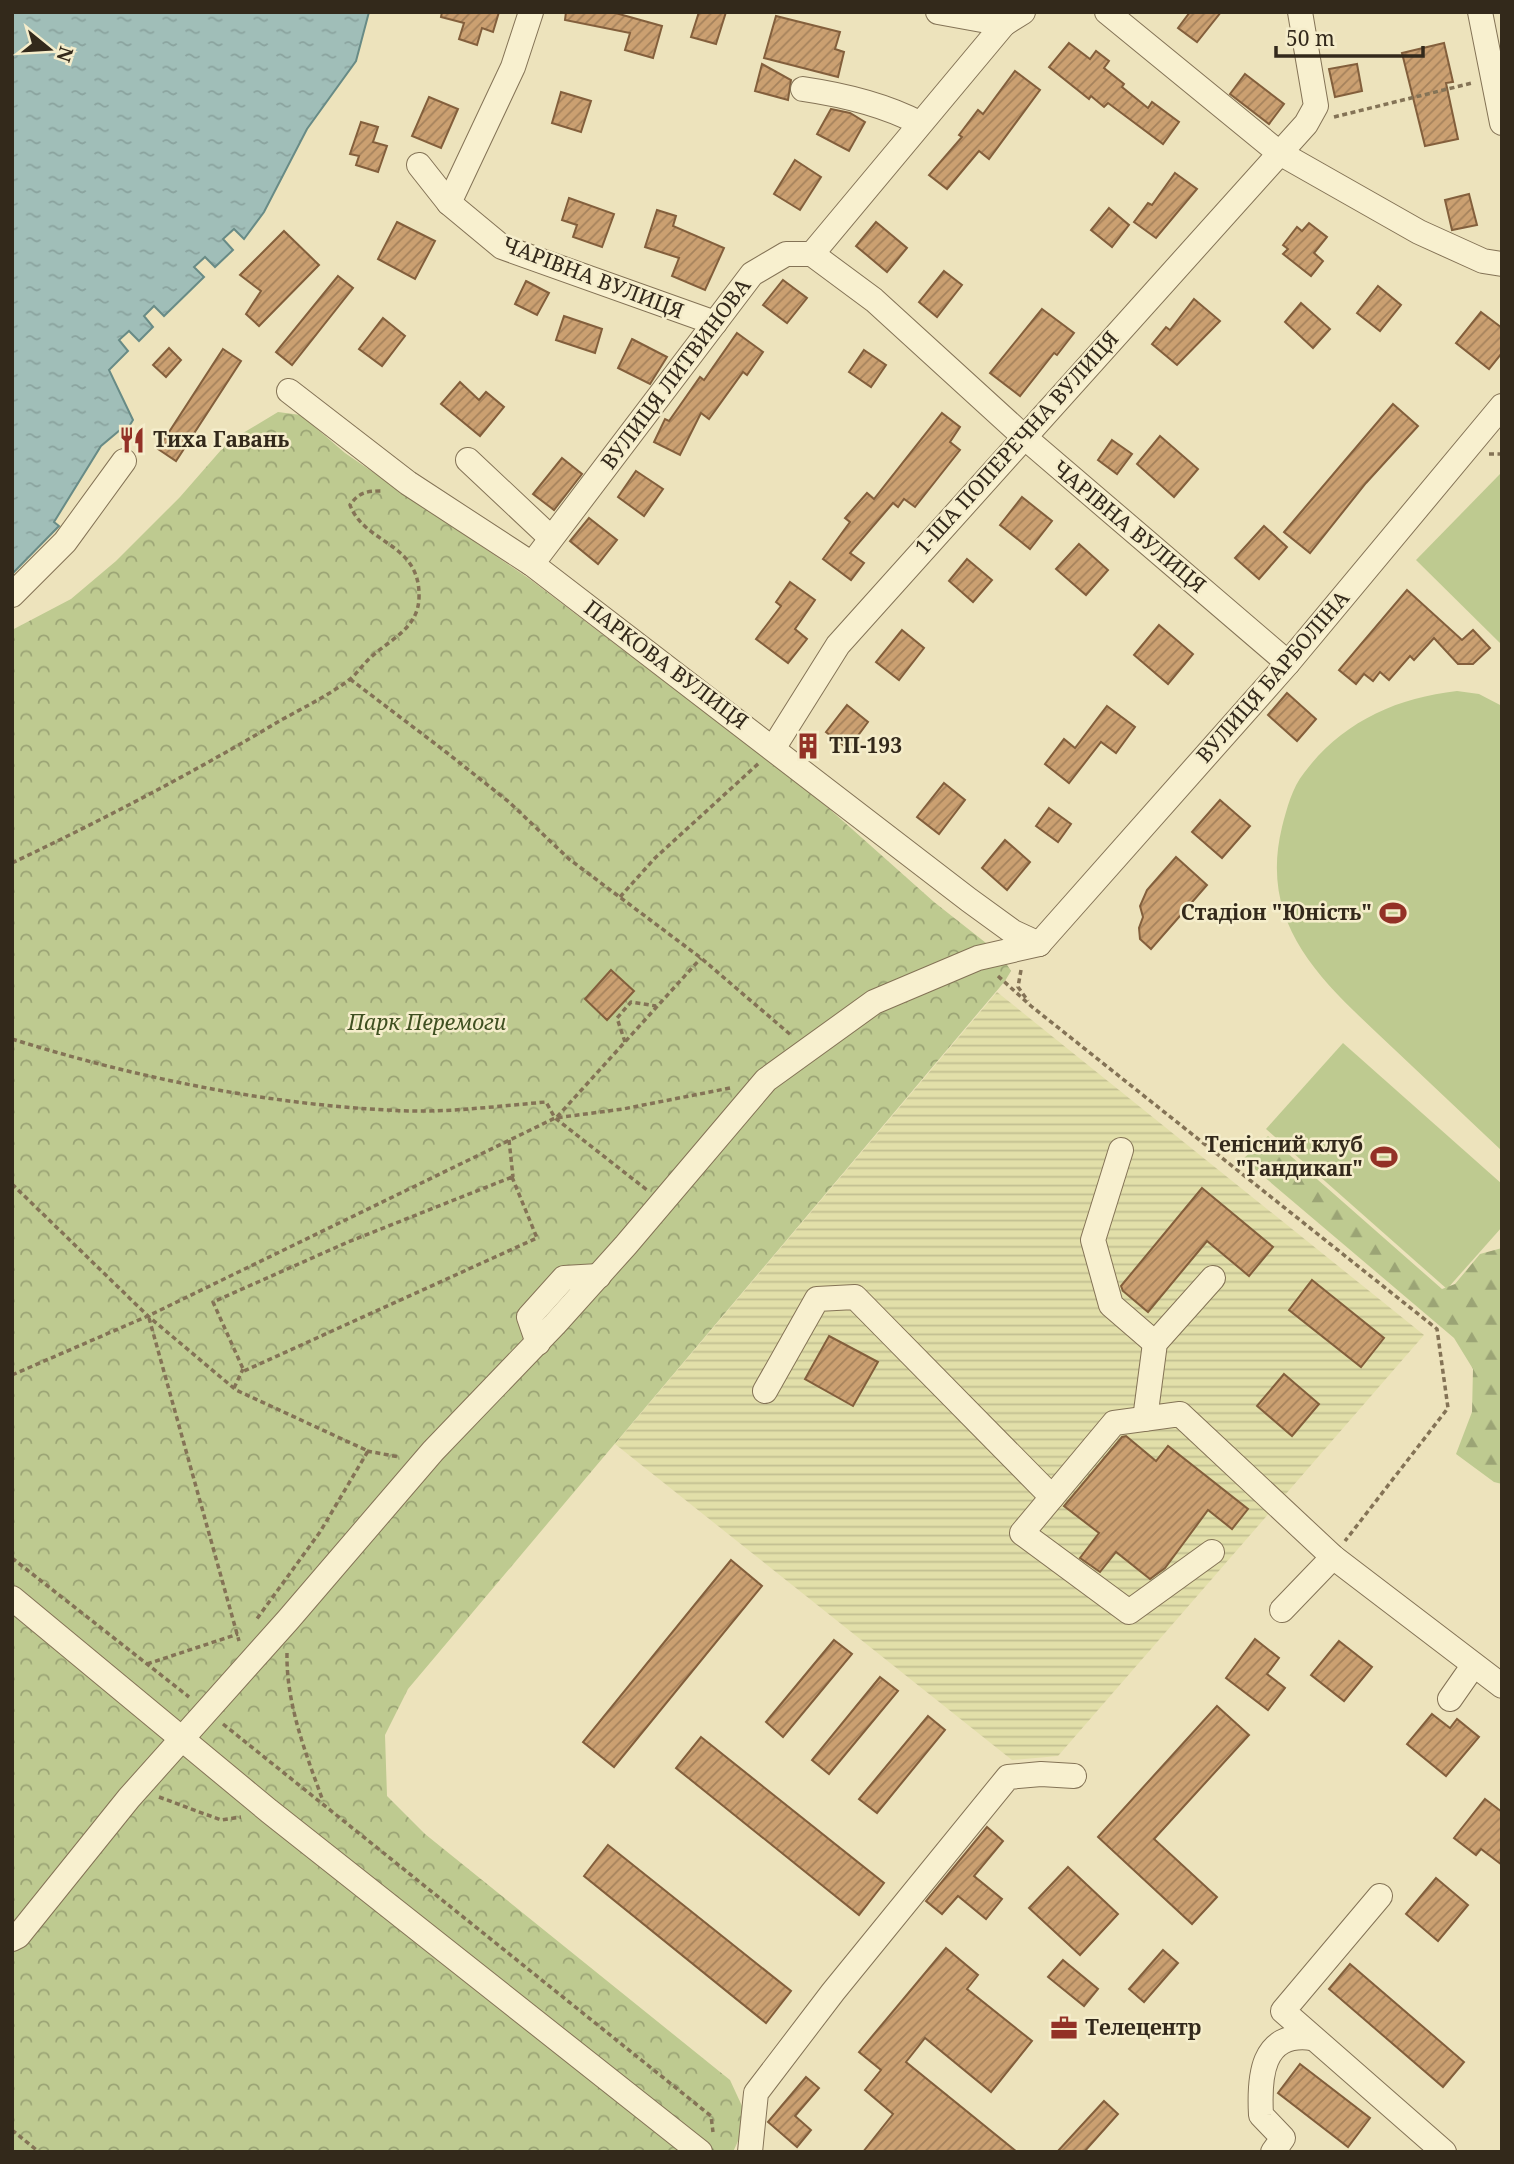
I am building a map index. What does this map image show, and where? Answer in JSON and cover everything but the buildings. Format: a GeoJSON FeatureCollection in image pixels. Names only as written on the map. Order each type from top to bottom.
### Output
{"type":"FeatureCollection","features":[{"type":"Feature","properties":{"kind":"street"},"geometry":{"type":"LineString","coordinates":[[449,202],[513,67],[531,12]]}},
{"type":"Feature","properties":{"kind":"street"},"geometry":{"type":"LineString","coordinates":[[938,12],[1014,18]]}},
{"type":"Feature","properties":{"kind":"street"},"geometry":{"type":"LineString","coordinates":[[1107,12],[1278,152],[1419,232],[1483,261],[1502,264]]}},
{"type":"Feature","properties":{"kind":"street"},"geometry":{"type":"LineString","coordinates":[[1300,12],[1316,106],[1306,124]]}},
{"type":"Feature","properties":{"kind":"street"},"geometry":{"type":"LineString","coordinates":[[1480,12],[1491,79],[1502,123]]}},
{"type":"Feature","properties":{"kind":"street"},"geometry":{"type":"LineString","coordinates":[[812,254],[919,123],[1014,18]]}},
{"type":"Feature","properties":{"kind":"street"},"geometry":{"type":"LineString","coordinates":[[803,89],[838,94],[919,123]]}},
{"type":"Feature","properties":{"kind":"street","name":"1-ША ПОПЕРЕЧНА ВУЛИЦЯ"},"geometry":{"type":"LineString","coordinates":[[774,747],[838,645],[1278,152],[1306,124]]}},
{"type":"Feature","properties":{"kind":"street","name":"ЧАРІВНА ВУЛИЦЯ"},"geometry":{"type":"LineString","coordinates":[[419,164],[449,202],[502,247],[715,323]]}},
{"type":"Feature","properties":{"kind":"street","name":"ВУЛИЦЯ ЛИТВИНОВА"},"geometry":{"type":"LineString","coordinates":[[532,564],[752,274],[786,254],[812,254]]}},
{"type":"Feature","properties":{"kind":"street","name":"ЧАРІВНА ВУЛИЦЯ"},"geometry":{"type":"LineString","coordinates":[[812,254],[874,300],[1023,436],[1288,663]]}},
{"type":"Feature","properties":{"kind":"street","name":"ПАРКОВА ВУЛИЦЯ"},"geometry":{"type":"LineString","coordinates":[[289,391],[416,489],[532,564],[774,747],[969,900],[1013,932],[1039,943]]}},
{"type":"Feature","properties":{"kind":"street","name":"ВУЛИЦЯ БАРБОЛІНА"},"geometry":{"type":"LineString","coordinates":[[1039,943],[1288,663],[1502,406]]}},
{"type":"Feature","properties":{"kind":"street"},"geometry":{"type":"LineString","coordinates":[[468,460],[551,538]]}},
{"type":"Feature","properties":{"kind":"street"},"geometry":{"type":"LineString","coordinates":[[12,595],[65,542],[124,461]]}},
{"type":"Feature","properties":{"kind":"street"},"geometry":{"type":"LineString","coordinates":[[12,1939],[18,1936],[128,1798],[288,1620],[424,1461],[599,1276],[766,1080],[874,1002],[978,958],[1039,943]]}},
{"type":"Feature","properties":{"kind":"street"},"geometry":{"type":"LineString","coordinates":[[1121,1150],[1093,1240],[1111,1305],[1155,1343]]}},
{"type":"Feature","properties":{"kind":"street"},"geometry":{"type":"LineString","coordinates":[[1145,1419],[1155,1343],[1213,1278]]}},
{"type":"Feature","properties":{"kind":"street"},"geometry":{"type":"LineString","coordinates":[[765,1391],[817,1299],[855,1297],[1052,1497]]}},
{"type":"Feature","properties":{"kind":"street"},"geometry":{"type":"LineString","coordinates":[[1212,1552],[1129,1612],[1022,1533],[1114,1423],[1180,1414],[1333,1557],[1502,1686]]}},
{"type":"Feature","properties":{"kind":"street"},"geometry":{"type":"LineString","coordinates":[[1282,1610],[1333,1557]]}},
{"type":"Feature","properties":{"kind":"street"},"geometry":{"type":"LineString","coordinates":[[12,1598],[269,1811],[700,2152]]}},
{"type":"Feature","properties":{"kind":"street"},"geometry":{"type":"LineString","coordinates":[[1450,1699],[1473,1666]]}},
{"type":"Feature","properties":{"kind":"street"},"geometry":{"type":"LineString","coordinates":[[750,2152],[757,2093],[833,1992],[1008,1777],[1074,1776]]}},
{"type":"Feature","properties":{"kind":"street"},"geometry":{"type":"LineString","coordinates":[[1380,1896],[1283,2011],[1444,2152]]}},
{"type":"Feature","properties":{"kind":"street"},"geometry":{"type":"LineString","coordinates":[[1273,2152],[1283,2138],[1261,2115],[1260,2073],[1274,2047],[1297,2036],[1312,2038]]}},
{"type":"Feature","properties":{"kind":"path"},"geometry":{"type":"LineString","coordinates":[[1306,124],[1491,79]]}},
{"type":"Feature","properties":{"kind":"path"},"geometry":{"type":"LineString","coordinates":[[12,863],[94,823],[350,679],[372,656],[399,637],[415,618],[419,599],[418,579],[397,548],[365,529],[354,518],[350,505],[356,496],[368,491],[389,491]]}},
{"type":"Feature","properties":{"kind":"path"},"geometry":{"type":"LineString","coordinates":[[350,679],[509,802],[569,859],[701,958],[808,1049]]}},
{"type":"Feature","properties":{"kind":"path"},"geometry":{"type":"LineString","coordinates":[[620,897],[655,858],[774,747]]}},
{"type":"Feature","properties":{"kind":"path"},"geometry":{"type":"LineString","coordinates":[[1031,1006],[1018,987],[1018,977],[1024,961],[1039,943]]}},
{"type":"Feature","properties":{"kind":"path"},"geometry":{"type":"LineString","coordinates":[[555,1118],[701,958]]}},
{"type":"Feature","properties":{"kind":"path"},"geometry":{"type":"LineString","coordinates":[[978,958],[1031,1006],[1437,1329],[1448,1408],[1333,1557]]}},
{"type":"Feature","properties":{"kind":"path"},"geometry":{"type":"LineString","coordinates":[[625,1042],[617,1018],[631,1002],[657,1007]]}},
{"type":"Feature","properties":{"kind":"path"},"geometry":{"type":"LineString","coordinates":[[12,1039],[146,1076],[249,1096],[409,1111],[546,1102],[555,1118],[663,1202]]}},
{"type":"Feature","properties":{"kind":"path"},"geometry":{"type":"LineString","coordinates":[[12,1375],[148,1316],[555,1118],[623,1110],[766,1080]]}},
{"type":"Feature","properties":{"kind":"path"},"geometry":{"type":"LineString","coordinates":[[234,1388],[243,1369],[537,1238],[513,1178],[509,1140]]}},
{"type":"Feature","properties":{"kind":"path"},"geometry":{"type":"LineString","coordinates":[[243,1369],[213,1302],[348,1242],[495,1182],[513,1178]]}},
{"type":"Feature","properties":{"kind":"path"},"geometry":{"type":"LineString","coordinates":[[12,1184],[148,1316],[234,1388],[367,1451],[424,1461]]}},
{"type":"Feature","properties":{"kind":"path"},"geometry":{"type":"LineString","coordinates":[[148,1316],[238,1634],[242,1670]]}},
{"type":"Feature","properties":{"kind":"path"},"geometry":{"type":"LineString","coordinates":[[256,1620],[320,1532],[367,1451]]}},
{"type":"Feature","properties":{"kind":"path"},"geometry":{"type":"LineString","coordinates":[[12,1558],[324,1804],[711,2116]]}},
{"type":"Feature","properties":{"kind":"path"},"geometry":{"type":"LineString","coordinates":[[288,1620],[287,1679],[303,1747],[324,1804]]}},
{"type":"Feature","properties":{"kind":"path"},"geometry":{"type":"LineString","coordinates":[[240,1642],[248,1631]]}},
{"type":"Feature","properties":{"kind":"path"},"geometry":{"type":"LineString","coordinates":[[146,1664],[238,1634]]}},
{"type":"Feature","properties":{"kind":"path"},"geometry":{"type":"LineString","coordinates":[[128,1798],[161,1797],[221,1820],[269,1811]]}},
{"type":"Feature","properties":{"kind":"path"},"geometry":{"type":"LineString","coordinates":[[12,2130],[39,2152]]}},
{"type":"Feature","properties":{"kind":"shaded area"},"geometry":{"type":"Polygon","coordinates":[[[997,992],[1424,1335],[1058,1756],[1012,1760],[615,1444],[997,992]]]}},
{"type":"Feature","properties":{"kind":"green space","name":"Парк Перемоги"},"geometry":{"type":"Polygon","coordinates":[[[278,412],[301,415],[345,453],[531,580],[816,797],[934,902],[1000,954],[1011,971],[408,1689],[385,1735],[387,1796],[425,1834],[730,2080],[748,2119],[733,2152],[12,2152],[12,630],[71,599],[116,561],[180,497],[228,442],[278,412]]]}},
{"type":"Feature","properties":{"kind":"green space"},"geometry":{"type":"Polygon","coordinates":[[[1502,474],[1502,645],[1416,560],[1502,474]]]}},
{"type":"Feature","properties":{"kind":"green space","name":"Стадіон \"Юність\""},"geometry":{"type":"Polygon","coordinates":[[[1457,691],[1479,694],[1502,706],[1502,1151],[1369,1026],[1323,978],[1304,953],[1289,926],[1280,896],[1277,864],[1282,827],[1290,798],[1304,773],[1319,755],[1352,727],[1371,716],[1412,700],[1457,691]]]}},
{"type":"Feature","properties":{"kind":"green space","name":"Тенісний клуб \"Гандикап\""},"geometry":{"type":"Polygon","coordinates":[[[1343,1043],[1502,1184],[1502,1227],[1447,1289],[1266,1129],[1343,1043]]]}},
{"type":"Feature","properties":{"kind":"green space"},"geometry":{"type":"Polygon","coordinates":[[[1268,1136],[1442,1289],[1455,1284],[1480,1254],[1502,1248],[1502,1484],[1494,1482],[1456,1454],[1472,1412],[1473,1369],[1454,1338],[1243,1159],[1268,1136]]]}},
{"type":"Feature","properties":{"kind":"water"},"geometry":{"type":"Polygon","coordinates":[[[12,12],[369,12],[356,61],[307,129],[264,212],[244,239],[234,229],[223,239],[233,250],[215,267],[205,257],[194,267],[204,277],[164,316],[154,306],[144,316],[153,327],[139,341],[129,331],[119,340],[128,351],[109,370],[133,420],[125,433],[120,430],[101,446],[54,522],[59,526],[12,574],[12,12]]]}},
{"type":"Feature","properties":{"kind":"place","name":"Тиха Гавань"},"geometry":{"type":"Point","coordinates":[132,440]}},
{"type":"Feature","properties":{"kind":"place","name":"ТП-193"},"geometry":{"type":"Point","coordinates":[808,746]}},
{"type":"Feature","properties":{"kind":"place","name":"Стадіон \"Юність\""},"geometry":{"type":"Point","coordinates":[1393,913]}},
{"type":"Feature","properties":{"kind":"place","name":"Тенісний клуб \"Гандикап\""},"geometry":{"type":"Point","coordinates":[1384,1157]}},
{"type":"Feature","properties":{"kind":"place","name":"Телецентр"},"geometry":{"type":"Point","coordinates":[1064,2028]}}]}
